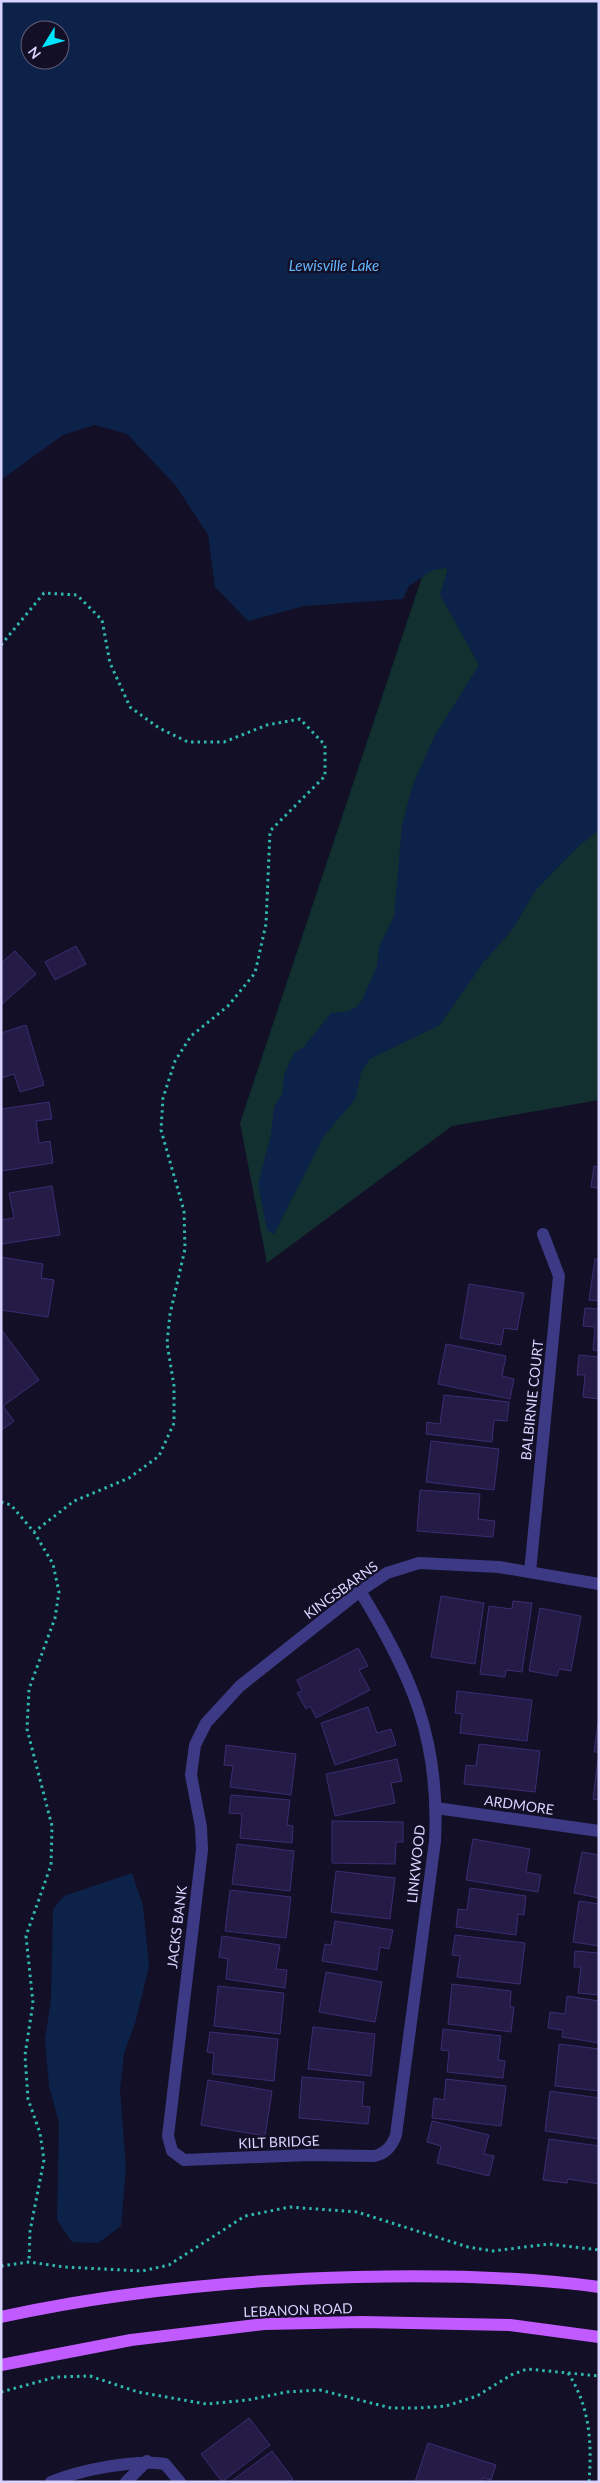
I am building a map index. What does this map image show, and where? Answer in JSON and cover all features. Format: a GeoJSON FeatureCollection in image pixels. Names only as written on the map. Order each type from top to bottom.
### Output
{"type":"FeatureCollection","features":[{"type":"Feature","properties":{"kind":"main road"},"geometry":{"type":"LineString","coordinates":[[1,2317],[122,2294],[232,2282],[298,2278],[390,2276],[509,2278],[599,2287]]}},
{"type":"Feature","properties":{"kind":"main road","name":"LEBANON ROAD"},"geometry":{"type":"LineString","coordinates":[[1,2365],[131,2340],[264,2324],[362,2322],[510,2325],[599,2337]]}},
{"type":"Feature","properties":{"kind":"street","name":"BALBIRNIE COURT"},"geometry":{"type":"LineString","coordinates":[[530,1572],[559,1276],[543,1234]]}},
{"type":"Feature","properties":{"kind":"street","name":"KINGSBARNS"},"geometry":{"type":"LineString","coordinates":[[216,1710],[240,1686],[360,1591],[387,1573],[419,1563],[500,1567],[599,1584]]}},
{"type":"Feature","properties":{"kind":"street","name":"LINKWOOD"},"geometry":{"type":"LineString","coordinates":[[360,1591],[399,1658],[420,1708],[430,1749],[436,1808],[435,1841],[397,2129],[394,2140],[386,2151]]}},
{"type":"Feature","properties":{"kind":"street","name":"JACKS BANK"},"geometry":{"type":"LineString","coordinates":[[174,2154],[168,2136],[202,1850],[201,1827],[192,1780],[191,1764],[198,1737],[216,1710]]}},
{"type":"Feature","properties":{"kind":"street","name":"ARDMORE"},"geometry":{"type":"LineString","coordinates":[[436,1808],[599,1831]]}},
{"type":"Feature","properties":{"kind":"street","name":"KILT BRIDGE"},"geometry":{"type":"LineString","coordinates":[[174,2154],[184,2160],[198,2161],[309,2155],[374,2156],[386,2151]]}},
{"type":"Feature","properties":{"kind":"street"},"geometry":{"type":"LineString","coordinates":[[126,2482],[147,2461]]}},
{"type":"Feature","properties":{"kind":"street"},"geometry":{"type":"LineString","coordinates":[[51,2482],[68,2475],[147,2461],[165,2464],[180,2482]]}},
{"type":"Feature","properties":{"kind":"path"},"geometry":{"type":"LineString","coordinates":[[1,645],[44,593],[77,595],[102,620],[110,663],[130,707],[159,728],[188,742],[224,742],[268,724],[300,719],[325,745],[326,776],[270,831],[266,924],[255,973],[228,1006],[191,1036],[175,1061],[163,1098],[161,1130],[184,1211],[185,1249],[170,1314],[167,1343],[174,1386],[174,1423],[159,1456],[128,1478],[74,1501],[34,1532]]}},
{"type":"Feature","properties":{"kind":"path"},"geometry":{"type":"LineString","coordinates":[[1,1502],[11,1505],[34,1532],[53,1564],[59,1592],[55,1618],[28,1689],[27,1729],[52,1826],[51,1865],[26,1936],[33,2003],[25,2055],[28,2100],[40,2133],[44,2160],[30,2231],[28,2262]]}},
{"type":"Feature","properties":{"kind":"path"},"geometry":{"type":"LineString","coordinates":[[1,2266],[28,2262],[64,2267],[142,2271],[168,2265],[246,2216],[290,2207],[357,2212],[468,2247],[492,2250],[549,2244],[599,2250]]}},
{"type":"Feature","properties":{"kind":"path"},"geometry":{"type":"LineString","coordinates":[[1,2392],[56,2377],[90,2376],[138,2392],[206,2404],[248,2400],[287,2392],[320,2390],[391,2408],[419,2408],[446,2406],[477,2396],[511,2375],[527,2369],[599,2376]]}},
{"type":"Feature","properties":{"kind":"path"},"geometry":{"type":"LineString","coordinates":[[568,2373],[578,2389],[587,2411],[590,2464],[589,2482]]}},
{"type":"Feature","properties":{"kind":"green space"},"geometry":{"type":"Polygon","coordinates":[[[599,296],[599,1100],[452,1126],[267,1263],[240,1123],[498,349],[599,296]]]}},
{"type":"Feature","properties":{"kind":"water","name":"Lewisville Lake"},"geometry":{"type":"Polygon","coordinates":[[[1,1],[599,1],[599,830],[579,846],[536,890],[512,930],[483,963],[440,1025],[370,1059],[361,1072],[356,1098],[324,1136],[274,1234],[267,1230],[258,1184],[271,1134],[274,1107],[282,1094],[284,1074],[294,1053],[304,1047],[331,1013],[348,1011],[356,1007],[362,1000],[377,966],[379,947],[394,916],[402,825],[413,784],[435,735],[479,665],[440,595],[447,571],[446,568],[433,570],[409,586],[403,599],[304,606],[248,621],[215,587],[208,535],[176,486],[127,434],[95,425],[63,435],[1,480],[1,1]]]}},
{"type":"Feature","properties":{"kind":"water"},"geometry":{"type":"Polygon","coordinates":[[[132,1873],[143,1906],[149,1966],[136,2020],[124,2054],[120,2090],[126,2168],[121,2226],[98,2243],[72,2242],[57,2220],[59,2123],[49,2086],[45,2040],[51,1999],[53,1909],[64,1896],[132,1873]]]}},
{"type":"Feature","properties":{"kind":"building"},"geometry":{"type":"Polygon","coordinates":[[[76,946],[86,964],[55,980],[45,962],[76,946]]]}},
{"type":"Feature","properties":{"kind":"building"},"geometry":{"type":"Polygon","coordinates":[[[15,951],[36,974],[1,1005],[1,963],[15,951]]]}},
{"type":"Feature","properties":{"kind":"building"},"geometry":{"type":"Polygon","coordinates":[[[26,1025],[44,1085],[20,1092],[14,1074],[1,1078],[1,1033],[26,1025]]]}},
{"type":"Feature","properties":{"kind":"building"},"geometry":{"type":"Polygon","coordinates":[[[49,1102],[52,1119],[36,1121],[39,1143],[50,1141],[53,1163],[1,1171],[1,1109],[49,1102]]]}},
{"type":"Feature","properties":{"kind":"building"},"geometry":{"type":"Polygon","coordinates":[[[594,1166],[599,1167],[599,1188],[591,1187],[594,1166]]]}},
{"type":"Feature","properties":{"kind":"building"},"geometry":{"type":"Polygon","coordinates":[[[52,1186],[60,1235],[1,1244],[1,1220],[14,1218],[9,1193],[52,1186]]]}},
{"type":"Feature","properties":{"kind":"building"},"geometry":{"type":"Polygon","coordinates":[[[1,1257],[43,1264],[41,1278],[54,1280],[48,1317],[1,1310],[1,1257]]]}},
{"type":"Feature","properties":{"kind":"building"},"geometry":{"type":"Polygon","coordinates":[[[595,1259],[599,1259],[599,1301],[589,1300],[595,1259]]]}},
{"type":"Feature","properties":{"kind":"building"},"geometry":{"type":"Polygon","coordinates":[[[469,1284],[524,1293],[517,1330],[504,1328],[501,1345],[460,1338],[469,1284]]]}},
{"type":"Feature","properties":{"kind":"building"},"geometry":{"type":"Polygon","coordinates":[[[585,1308],[599,1309],[599,1351],[593,1350],[595,1327],[583,1326],[585,1308]]]}},
{"type":"Feature","properties":{"kind":"building"},"geometry":{"type":"Polygon","coordinates":[[[1,1329],[39,1380],[3,1406],[14,1421],[2,1430],[1,1329]]]}},
{"type":"Feature","properties":{"kind":"building"},"geometry":{"type":"Polygon","coordinates":[[[446,1344],[506,1356],[502,1376],[514,1379],[510,1399],[438,1384],[446,1344]]]}},
{"type":"Feature","properties":{"kind":"building"},"geometry":{"type":"Polygon","coordinates":[[[579,1355],[599,1357],[599,1399],[583,1397],[585,1375],[577,1375],[579,1355]]]}},
{"type":"Feature","properties":{"kind":"building"},"geometry":{"type":"Polygon","coordinates":[[[444,1395],[509,1402],[507,1421],[494,1420],[492,1442],[426,1434],[427,1422],[440,1424],[444,1395]]]}},
{"type":"Feature","properties":{"kind":"building"},"geometry":{"type":"Polygon","coordinates":[[[431,1441],[499,1449],[494,1490],[426,1482],[431,1441]]]}},
{"type":"Feature","properties":{"kind":"building"},"geometry":{"type":"Polygon","coordinates":[[[420,1490],[480,1494],[478,1519],[495,1521],[493,1537],[417,1531],[420,1490]]]}},
{"type":"Feature","properties":{"kind":"building"},"geometry":{"type":"Polygon","coordinates":[[[441,1596],[484,1603],[475,1664],[431,1657],[441,1596]]]}},
{"type":"Feature","properties":{"kind":"building"},"geometry":{"type":"Polygon","coordinates":[[[513,1601],[532,1603],[522,1672],[506,1670],[505,1677],[480,1674],[489,1606],[512,1609],[513,1601]]]}},
{"type":"Feature","properties":{"kind":"building"},"geometry":{"type":"Polygon","coordinates":[[[540,1608],[581,1616],[571,1671],[559,1669],[557,1676],[529,1671],[540,1608]]]}},
{"type":"Feature","properties":{"kind":"building"},"geometry":{"type":"Polygon","coordinates":[[[358,1648],[368,1666],[359,1670],[370,1690],[316,1718],[310,1706],[306,1709],[297,1693],[302,1691],[297,1680],[358,1648]]]}},
{"type":"Feature","properties":{"kind":"building"},"geometry":{"type":"Polygon","coordinates":[[[457,1691],[532,1700],[527,1741],[460,1733],[462,1714],[455,1713],[457,1691]]]}},
{"type":"Feature","properties":{"kind":"building"},"geometry":{"type":"Polygon","coordinates":[[[368,1707],[377,1733],[391,1729],[396,1745],[335,1765],[321,1723],[368,1707]]]}},
{"type":"Feature","properties":{"kind":"building"},"geometry":{"type":"Polygon","coordinates":[[[599,1717],[599,1752],[594,1752],[599,1717]]]}},
{"type":"Feature","properties":{"kind":"building"},"geometry":{"type":"Polygon","coordinates":[[[479,1744],[540,1751],[535,1792],[464,1784],[466,1765],[476,1766],[479,1744]]]}},
{"type":"Feature","properties":{"kind":"building"},"geometry":{"type":"Polygon","coordinates":[[[226,1745],[296,1754],[291,1795],[230,1787],[233,1766],[224,1765],[226,1745]]]}},
{"type":"Feature","properties":{"kind":"building"},"geometry":{"type":"Polygon","coordinates":[[[397,1759],[402,1781],[391,1783],[395,1803],[335,1816],[326,1774],[397,1759]]]}},
{"type":"Feature","properties":{"kind":"building"},"geometry":{"type":"Polygon","coordinates":[[[599,1760],[599,1800],[593,1799],[599,1760]]]}},
{"type":"Feature","properties":{"kind":"building"},"geometry":{"type":"Polygon","coordinates":[[[231,1795],[290,1800],[287,1825],[293,1826],[292,1843],[240,1838],[242,1814],[229,1813],[231,1795]]]}},
{"type":"Feature","properties":{"kind":"building"},"geometry":{"type":"Polygon","coordinates":[[[332,1821],[403,1822],[403,1842],[396,1842],[395,1864],[332,1863],[332,1821]]]}},
{"type":"Feature","properties":{"kind":"building"},"geometry":{"type":"Polygon","coordinates":[[[473,1839],[530,1849],[526,1872],[541,1875],[538,1892],[466,1880],[473,1839]]]}},
{"type":"Feature","properties":{"kind":"building"},"geometry":{"type":"Polygon","coordinates":[[[237,1844],[294,1851],[290,1891],[232,1884],[237,1844]]]}},
{"type":"Feature","properties":{"kind":"building"},"geometry":{"type":"Polygon","coordinates":[[[582,1852],[599,1855],[599,1898],[574,1893],[582,1852]]]}},
{"type":"Feature","properties":{"kind":"building"},"geometry":{"type":"Polygon","coordinates":[[[336,1871],[395,1878],[390,1919],[331,1912],[336,1871]]]}},
{"type":"Feature","properties":{"kind":"building"},"geometry":{"type":"Polygon","coordinates":[[[470,1888],[526,1896],[524,1915],[518,1914],[516,1935],[456,1927],[458,1909],[467,1910],[470,1888]]]}},
{"type":"Feature","properties":{"kind":"building"},"geometry":{"type":"Polygon","coordinates":[[[230,1890],[291,1897],[286,1938],[225,1931],[230,1890]]]}},
{"type":"Feature","properties":{"kind":"building"},"geometry":{"type":"Polygon","coordinates":[[[579,1901],[599,1904],[599,1946],[573,1942],[579,1901]]]}},
{"type":"Feature","properties":{"kind":"building"},"geometry":{"type":"Polygon","coordinates":[[[335,1921],[393,1930],[389,1949],[380,1947],[377,1970],[322,1961],[325,1944],[331,1945],[335,1921]]]}},
{"type":"Feature","properties":{"kind":"building"},"geometry":{"type":"Polygon","coordinates":[[[455,1935],[525,1943],[520,1984],[457,1977],[460,1956],[452,1955],[455,1935]]]}},
{"type":"Feature","properties":{"kind":"building"},"geometry":{"type":"Polygon","coordinates":[[[222,1936],[280,1945],[276,1969],[287,1970],[285,1988],[226,1979],[228,1959],[219,1957],[222,1936]]]}},
{"type":"Feature","properties":{"kind":"building"},"geometry":{"type":"Polygon","coordinates":[[[575,1951],[599,1953],[599,1995],[578,1993],[581,1967],[574,1967],[575,1951]]]}},
{"type":"Feature","properties":{"kind":"building"},"geometry":{"type":"Polygon","coordinates":[[[326,1972],[382,1982],[375,2022],[319,2012],[326,1972]]]}},
{"type":"Feature","properties":{"kind":"building"},"geometry":{"type":"Polygon","coordinates":[[[452,1984],[511,1991],[510,2007],[514,2007],[511,2032],[448,2024],[452,1984]]]}},
{"type":"Feature","properties":{"kind":"building"},"geometry":{"type":"Polygon","coordinates":[[[218,1986],[284,1993],[280,2034],[214,2026],[218,1986]]]}},
{"type":"Feature","properties":{"kind":"building"},"geometry":{"type":"Polygon","coordinates":[[[567,1996],[599,2001],[599,2043],[562,2037],[563,2030],[548,2028],[550,2012],[565,2014],[567,1996]]]}},
{"type":"Feature","properties":{"kind":"building"},"geometry":{"type":"Polygon","coordinates":[[[313,2027],[375,2034],[371,2076],[308,2069],[313,2027]]]}},
{"type":"Feature","properties":{"kind":"building"},"geometry":{"type":"Polygon","coordinates":[[[443,2029],[501,2036],[498,2060],[505,2061],[503,2078],[447,2072],[449,2051],[441,2050],[443,2029]]]}},
{"type":"Feature","properties":{"kind":"building"},"geometry":{"type":"Polygon","coordinates":[[[210,2032],[278,2039],[274,2081],[212,2074],[214,2053],[207,2052],[210,2032]]]}},
{"type":"Feature","properties":{"kind":"building"},"geometry":{"type":"Polygon","coordinates":[[[559,2044],[599,2049],[599,2091],[555,2086],[559,2044]]]}},
{"type":"Feature","properties":{"kind":"building"},"geometry":{"type":"Polygon","coordinates":[[[302,2077],[364,2082],[362,2106],[370,2107],[368,2124],[299,2118],[302,2077]]]}},
{"type":"Feature","properties":{"kind":"building"},"geometry":{"type":"Polygon","coordinates":[[[446,2079],[506,2086],[501,2126],[432,2118],[434,2098],[444,2100],[446,2079]]]}},
{"type":"Feature","properties":{"kind":"building"},"geometry":{"type":"Polygon","coordinates":[[[208,2080],[272,2091],[265,2136],[201,2125],[208,2080]]]}},
{"type":"Feature","properties":{"kind":"building"},"geometry":{"type":"Polygon","coordinates":[[[550,2091],[599,2098],[599,2139],[545,2131],[550,2091]]]}},
{"type":"Feature","properties":{"kind":"building"},"geometry":{"type":"Polygon","coordinates":[[[432,2121],[489,2135],[484,2154],[494,2156],[489,2176],[437,2163],[441,2146],[427,2142],[432,2121]]]}},
{"type":"Feature","properties":{"kind":"building"},"geometry":{"type":"Polygon","coordinates":[[[549,2139],[599,2146],[599,2184],[568,2179],[567,2183],[543,2180],[549,2139]]]}},
{"type":"Feature","properties":{"kind":"building"},"geometry":{"type":"Polygon","coordinates":[[[249,2418],[270,2445],[222,2482],[201,2454],[249,2418]]]}},
{"type":"Feature","properties":{"kind":"building"},"geometry":{"type":"Polygon","coordinates":[[[428,2443],[496,2465],[491,2480],[483,2478],[481,2482],[415,2482],[428,2443]]]}},
{"type":"Feature","properties":{"kind":"building"},"geometry":{"type":"Polygon","coordinates":[[[272,2451],[293,2479],[288,2482],[230,2482],[272,2451]]]}}]}
